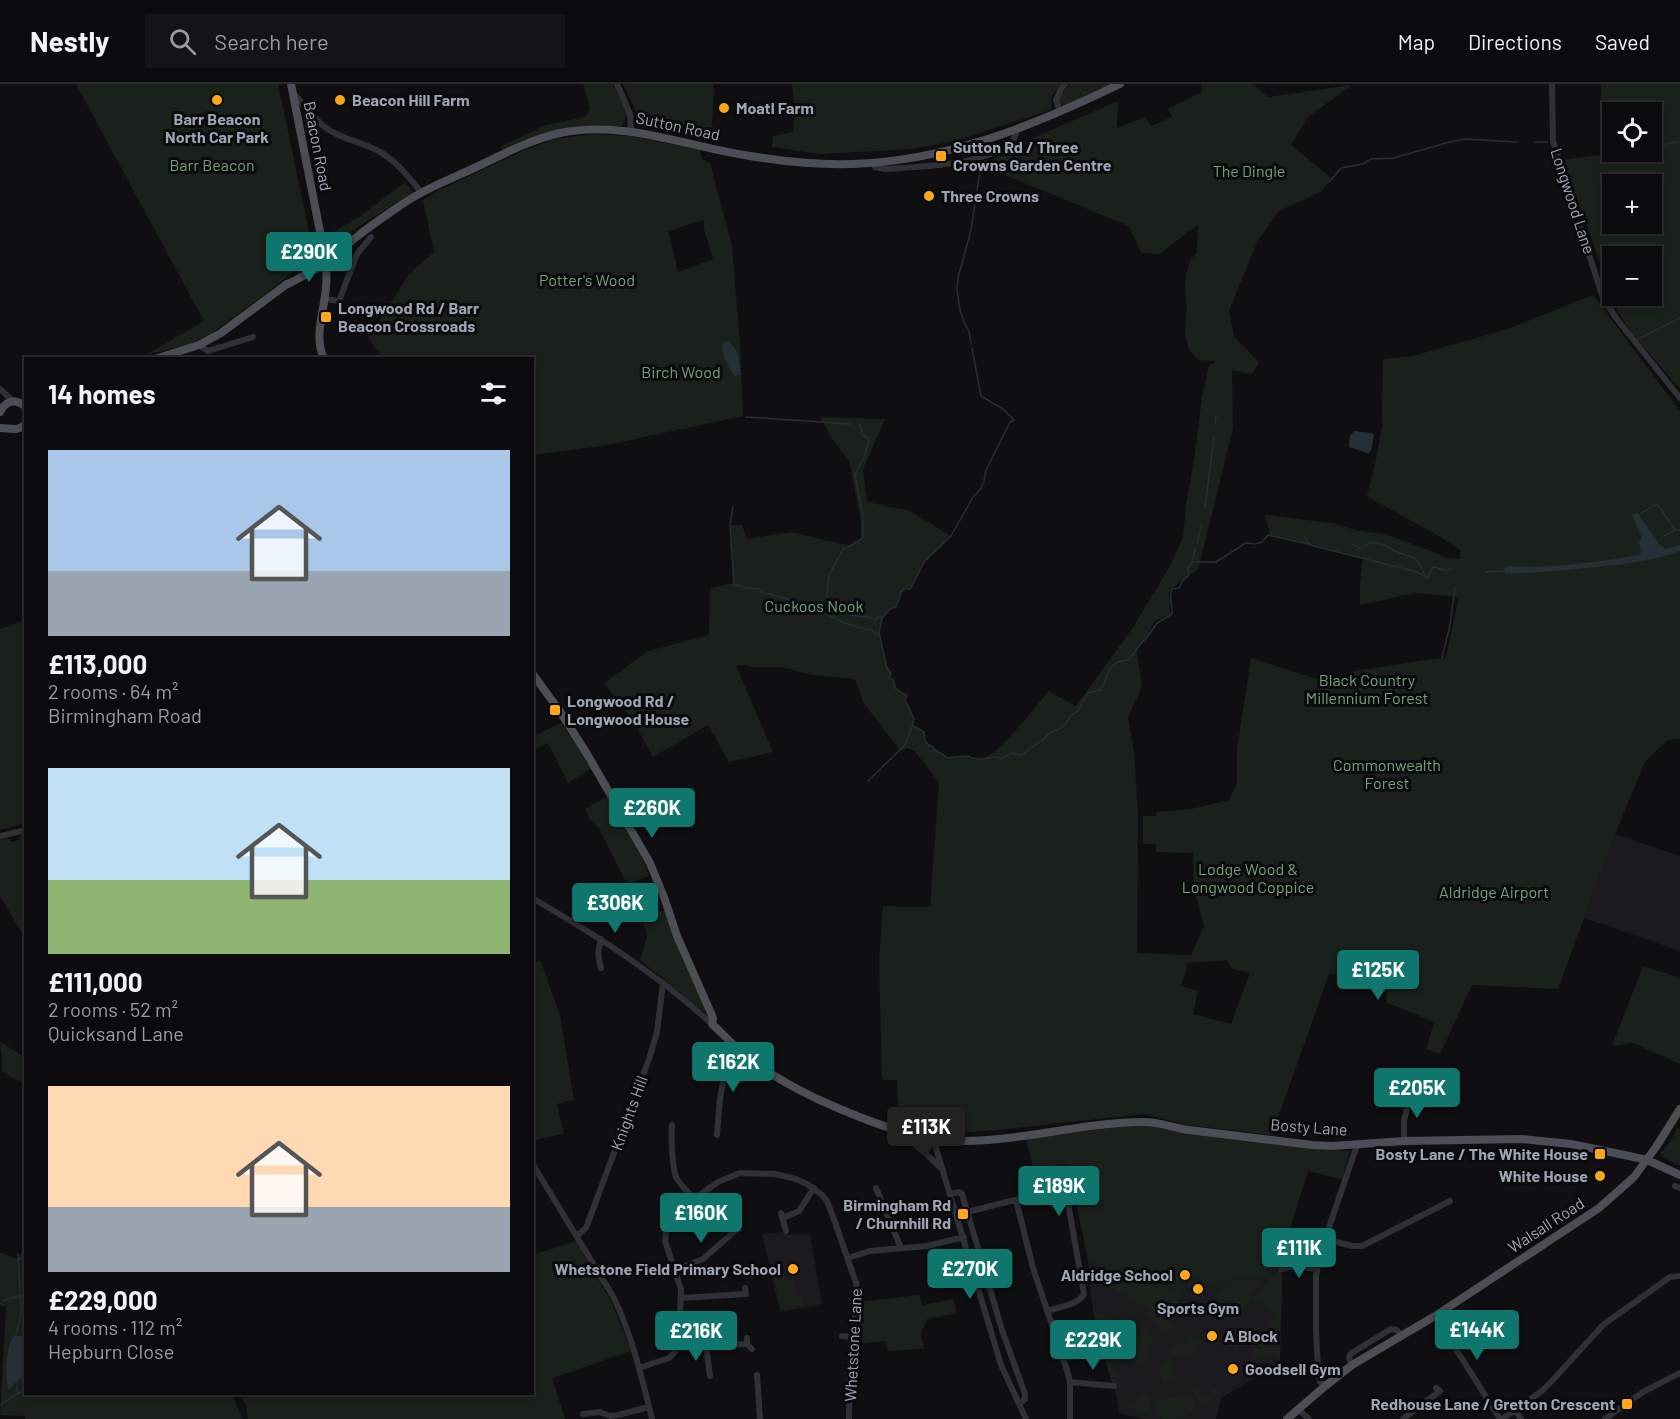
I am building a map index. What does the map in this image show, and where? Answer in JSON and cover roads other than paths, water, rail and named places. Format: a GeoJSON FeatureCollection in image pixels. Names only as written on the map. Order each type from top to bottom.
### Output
{"type":"FeatureCollection","features":[{"type":"Feature","properties":{"kind":"main road","name":"Sutton Road"},"geometry":{"type":"LineString","coordinates":[[161,357],[199,345],[221,333],[284,286],[422,192],[544,138],[584,129],[632,131],[755,157],[818,163],[873,163],[943,152],[1017,130],[1120,84]]}},
{"type":"Feature","properties":{"kind":"main road","name":"Beacon Road"},"geometry":{"type":"LineString","coordinates":[[292,88],[327,285],[319,339],[323,357]]}},
{"type":"Feature","properties":{"kind":"main road"},"geometry":{"type":"LineString","coordinates":[[1,409],[11,402],[22,403]]}},
{"type":"Feature","properties":{"kind":"main road"},"geometry":{"type":"LineString","coordinates":[[0,419],[7,429],[21,429],[24,426]]}},
{"type":"Feature","properties":{"kind":"main road"},"geometry":{"type":"LineString","coordinates":[[534,676],[587,754],[650,863],[677,936],[713,1018],[712,1024]]}},
{"type":"Feature","properties":{"kind":"main road","name":"Bosty Lane"},"geometry":{"type":"LineString","coordinates":[[712,1024],[735,1047],[801,1092],[898,1132],[933,1138],[963,1141],[1148,1122],[1312,1145],[1522,1139],[1571,1144],[1647,1160],[1680,1175]]}},
{"type":"Feature","properties":{"kind":"main road","name":"Walsall Road"},"geometry":{"type":"LineString","coordinates":[[1287,1419],[1352,1365],[1435,1316],[1599,1208],[1630,1181],[1647,1160],[1680,1109]]}},
{"type":"Feature","properties":{"kind":"street"},"geometry":{"type":"LineString","coordinates":[[617,84],[630,114],[632,131]]}},
{"type":"Feature","properties":{"kind":"street"},"geometry":{"type":"LineString","coordinates":[[1060,112],[1056,100],[1065,84]]}},
{"type":"Feature","properties":{"kind":"street","name":"Longwood Lane"},"geometry":{"type":"LineString","coordinates":[[1552,84],[1553,141],[1602,295],[1616,318],[1680,398]]}},
{"type":"Feature","properties":{"kind":"street"},"geometry":{"type":"LineString","coordinates":[[292,88],[309,113],[330,131],[373,147],[386,155],[422,192]]}},
{"type":"Feature","properties":{"kind":"street","name":"Sutton Road"},"geometry":{"type":"LineString","coordinates":[[873,163],[875,168],[885,169],[974,159],[993,154],[1006,147],[1014,140],[1017,130]]}},
{"type":"Feature","properties":{"kind":"street"},"geometry":{"type":"LineString","coordinates":[[325,299],[339,301],[357,254],[371,237]]}},
{"type":"Feature","properties":{"kind":"street"},"geometry":{"type":"LineString","coordinates":[[199,345],[208,351],[253,337]]}},
{"type":"Feature","properties":{"kind":"street"},"geometry":{"type":"LineString","coordinates":[[0,389],[11,399],[22,403]]}},
{"type":"Feature","properties":{"kind":"street"},"geometry":{"type":"LineString","coordinates":[[0,389],[1,409]]}},
{"type":"Feature","properties":{"kind":"street"},"geometry":{"type":"LineString","coordinates":[[7,429],[24,432]]}},
{"type":"Feature","properties":{"kind":"street"},"geometry":{"type":"LineString","coordinates":[[0,836],[24,830]]}},
{"type":"Feature","properties":{"kind":"street"},"geometry":{"type":"LineString","coordinates":[[534,899],[601,939],[686,1000],[712,1024]]}},
{"type":"Feature","properties":{"kind":"street"},"geometry":{"type":"LineString","coordinates":[[601,939],[597,952],[601,968]]}},
{"type":"Feature","properties":{"kind":"street"},"geometry":{"type":"LineString","coordinates":[[1368,975],[1369,982],[1374,987],[1383,989],[1388,987],[1394,978]]}},
{"type":"Feature","properties":{"kind":"street","name":"Knights Hill"},"geometry":{"type":"LineString","coordinates":[[577,1236],[586,1228],[649,1059],[657,1032],[663,983]]}},
{"type":"Feature","properties":{"kind":"street"},"geometry":{"type":"LineString","coordinates":[[717,1135],[722,1082],[735,1047]]}},
{"type":"Feature","properties":{"kind":"street"},"geometry":{"type":"LineString","coordinates":[[1404,1141],[1404,1120],[1411,1094]]}},
{"type":"Feature","properties":{"kind":"street"},"geometry":{"type":"LineString","coordinates":[[672,1125],[675,1134],[675,1174],[694,1199]]}},
{"type":"Feature","properties":{"kind":"street"},"geometry":{"type":"LineString","coordinates":[[898,1132],[921,1149],[943,1170]]}},
{"type":"Feature","properties":{"kind":"street"},"geometry":{"type":"LineString","coordinates":[[933,1138],[1001,1365],[1026,1419]]}},
{"type":"Feature","properties":{"kind":"street"},"geometry":{"type":"LineString","coordinates":[[1324,1387],[1319,1374],[1316,1332],[1317,1269],[1357,1145]]}},
{"type":"Feature","properties":{"kind":"street"},"geometry":{"type":"LineString","coordinates":[[534,1166],[614,1298],[635,1351],[652,1419]]}},
{"type":"Feature","properties":{"kind":"street"},"geometry":{"type":"LineString","coordinates":[[639,1368],[669,1358],[675,1352],[679,1341],[681,1289],[665,1241],[667,1225],[694,1199],[718,1182],[740,1173],[775,1174],[796,1179],[814,1188],[799,1211],[782,1216],[786,1231]]}},
{"type":"Feature","properties":{"kind":"street","name":"Whetstone Lane"},"geometry":{"type":"LineString","coordinates":[[814,1188],[826,1201],[855,1277],[857,1289],[850,1356],[849,1419]]}},
{"type":"Feature","properties":{"kind":"street"},"geometry":{"type":"LineString","coordinates":[[876,1188],[901,1248]]}},
{"type":"Feature","properties":{"kind":"street"},"geometry":{"type":"LineString","coordinates":[[967,1212],[1058,1189],[1065,1192],[1084,1294],[1080,1300],[1047,1311]]}},
{"type":"Feature","properties":{"kind":"street"},"geometry":{"type":"LineString","coordinates":[[951,1194],[959,1192],[962,1194],[1002,1330],[1025,1394],[1025,1399],[1019,1404]]}},
{"type":"Feature","properties":{"kind":"street"},"geometry":{"type":"LineString","coordinates":[[1016,1200],[1029,1255],[1068,1370],[1070,1419]]}},
{"type":"Feature","properties":{"kind":"street"},"geometry":{"type":"LineString","coordinates":[[1325,1239],[1352,1246],[1362,1246],[1443,1202],[1450,1201]]}},
{"type":"Feature","properties":{"kind":"street"},"geometry":{"type":"LineString","coordinates":[[675,1270],[703,1259],[736,1231]]}},
{"type":"Feature","properties":{"kind":"street"},"geometry":{"type":"LineString","coordinates":[[848,1258],[870,1251],[927,1246],[964,1237]]}},
{"type":"Feature","properties":{"kind":"street"},"geometry":{"type":"LineString","coordinates":[[1281,1269],[1294,1266],[1317,1269]]}},
{"type":"Feature","properties":{"kind":"street"},"geometry":{"type":"LineString","coordinates":[[1435,1316],[1501,1419],[1551,1382],[1603,1325],[1670,1277],[1680,1276]]}},
{"type":"Feature","properties":{"kind":"street"},"geometry":{"type":"LineString","coordinates":[[681,1298],[746,1294],[746,1288]]}},
{"type":"Feature","properties":{"kind":"street"},"geometry":{"type":"LineString","coordinates":[[842,1336],[853,1337]]}},
{"type":"Feature","properties":{"kind":"street"},"geometry":{"type":"LineString","coordinates":[[679,1341],[706,1346],[749,1343]]}},
{"type":"Feature","properties":{"kind":"street"},"geometry":{"type":"LineString","coordinates":[[706,1346],[710,1376]]}},
{"type":"Feature","properties":{"kind":"street"},"geometry":{"type":"LineString","coordinates":[[1605,1419],[1643,1392],[1680,1373]]}},
{"type":"Feature","properties":{"kind":"street"},"geometry":{"type":"LineString","coordinates":[[757,1375],[760,1419]]}},
{"type":"Feature","properties":{"kind":"street"},"geometry":{"type":"LineString","coordinates":[[1070,1382],[1114,1386]]}},
{"type":"Feature","properties":{"kind":"street"},"geometry":{"type":"LineString","coordinates":[[1403,1419],[1440,1391],[1437,1388]]}},
{"type":"Feature","properties":{"kind":"street"},"geometry":{"type":"LineString","coordinates":[[598,1412],[600,1403]]}},
{"type":"Feature","properties":{"kind":"street"},"geometry":{"type":"LineString","coordinates":[[583,1414],[598,1412],[610,1416],[649,1407]]}},
{"type":"Feature","properties":{"kind":"street"},"geometry":{"type":"LineString","coordinates":[[1298,1409],[1309,1419]]}},
{"type":"Feature","properties":{"kind":"street"},"geometry":{"type":"LineString","coordinates":[[1515,1410],[1521,1419]]}},
{"type":"Feature","properties":{"kind":"waterway"},"geometry":{"type":"LineString","coordinates":[[1329,182],[1341,168],[1363,164],[1371,159],[1394,158],[1446,143],[1465,139],[1517,142]]}},
{"type":"Feature","properties":{"kind":"waterway"},"geometry":{"type":"LineString","coordinates":[[1662,146],[1680,141]]}},
{"type":"Feature","properties":{"kind":"waterway"},"geometry":{"type":"LineString","coordinates":[[1535,142],[1547,142]]}},
{"type":"Feature","properties":{"kind":"waterway"},"geometry":{"type":"LineString","coordinates":[[971,344],[969,331],[960,310],[957,290],[971,230],[981,164]]}},
{"type":"Feature","properties":{"kind":"waterway"},"geometry":{"type":"LineString","coordinates":[[1638,339],[1680,318]]}},
{"type":"Feature","properties":{"kind":"waterway"},"geometry":{"type":"LineString","coordinates":[[883,617],[890,609],[896,607],[901,592],[904,589],[910,589],[924,562],[951,536],[973,497],[980,490],[986,470],[1010,422],[1014,420],[1003,409],[981,396],[972,348]]}},
{"type":"Feature","properties":{"kind":"waterway"},"geometry":{"type":"LineString","coordinates":[[1215,424],[1216,416]]}},
{"type":"Feature","properties":{"kind":"waterway"},"geometry":{"type":"LineString","coordinates":[[746,417],[850,424]]}},
{"type":"Feature","properties":{"kind":"waterway"},"geometry":{"type":"LineString","coordinates":[[860,425],[863,436],[869,438],[864,457],[855,475],[863,515],[863,537],[843,549],[829,575],[827,595],[831,609],[836,612],[866,616],[875,620],[879,616],[882,618],[879,633],[887,668],[891,673],[889,677],[893,680],[896,689],[907,696],[905,700],[914,719],[912,725],[924,732],[925,741],[930,746],[948,758],[968,756],[981,759],[1002,758],[1013,753],[1021,755],[1049,733],[1064,727],[1070,716],[1077,712],[1088,693],[1101,690],[1112,667],[1118,662],[1132,658],[1157,623],[1172,614],[1170,595],[1172,589],[1179,588],[1189,575],[1188,568],[1195,550]]}},
{"type":"Feature","properties":{"kind":"waterway"},"geometry":{"type":"LineString","coordinates":[[1205,507],[1214,438]]}},
{"type":"Feature","properties":{"kind":"waterway"},"geometry":{"type":"LineString","coordinates":[[1641,513],[1658,505],[1675,530]]}},
{"type":"Feature","properties":{"kind":"waterway"},"geometry":{"type":"LineString","coordinates":[[733,507],[730,525],[734,584],[760,589],[761,592],[803,603],[845,623],[878,633]]}},
{"type":"Feature","properties":{"kind":"waterway"},"geometry":{"type":"LineString","coordinates":[[1197,543],[1202,524]]}},
{"type":"Feature","properties":{"kind":"waterway"},"geometry":{"type":"LineString","coordinates":[[1662,537],[1675,530],[1680,530]]}},
{"type":"Feature","properties":{"kind":"waterway"},"geometry":{"type":"LineString","coordinates":[[1193,562],[1216,562],[1246,543],[1262,542],[1268,535],[1308,544]]}},
{"type":"Feature","properties":{"kind":"waterway"},"geometry":{"type":"LineString","coordinates":[[1304,536],[1309,544],[1314,546],[1414,571],[1428,578],[1432,568],[1447,571],[1451,568]]}},
{"type":"Feature","properties":{"kind":"waterway"},"geometry":{"type":"LineString","coordinates":[[1353,544],[1359,548],[1372,543],[1384,545],[1416,560],[1424,574]]}},
{"type":"Feature","properties":{"kind":"waterway"},"geometry":{"type":"LineString","coordinates":[[1486,572],[1504,571]]}},
{"type":"Feature","properties":{"kind":"waterway"},"geometry":{"type":"LineString","coordinates":[[1442,657],[1450,625],[1455,587]]}},
{"type":"Feature","properties":{"kind":"waterway"},"geometry":{"type":"LineString","coordinates":[[868,781],[905,745],[912,727]]}},
{"type":"Feature","properties":{"kind":"waterway"},"geometry":{"type":"LineString","coordinates":[[18,1254],[20,1318]]}},
{"type":"Feature","properties":{"kind":"waterway"},"geometry":{"type":"LineString","coordinates":[[19,1259],[24,1257]]}},
{"type":"Feature","properties":{"kind":"waterway"},"geometry":{"type":"LineString","coordinates":[[2,1301],[21,1295]]}},
{"type":"Feature","properties":{"kind":"waterway"},"geometry":{"type":"LineString","coordinates":[[16,1335],[20,1319]]}},
{"type":"Feature","properties":{"kind":"waterway"},"geometry":{"type":"LineString","coordinates":[[17,1381],[17,1392]]}},
{"type":"Feature","properties":{"kind":"waterway"},"geometry":{"type":"LineString","coordinates":[[0,1405],[24,1389]]}},
{"type":"Feature","properties":{"kind":"place","name":"Barr Beacon North Car Park"},"geometry":{"type":"Point","coordinates":[217,100]}},
{"type":"Feature","properties":{"kind":"place","name":"Beacon Hill Farm"},"geometry":{"type":"Point","coordinates":[340,100]}},
{"type":"Feature","properties":{"kind":"place","name":"Moatl Farm"},"geometry":{"type":"Point","coordinates":[724,108]}},
{"type":"Feature","properties":{"kind":"place","name":"Sutton Rd / Three Crowns Garden Centre"},"geometry":{"type":"Point","coordinates":[941,156]}},
{"type":"Feature","properties":{"kind":"place","name":"Three Crowns"},"geometry":{"type":"Point","coordinates":[929,196]}},
{"type":"Feature","properties":{"kind":"place","name":"Longwood Rd / Barr Beacon Crossroads"},"geometry":{"type":"Point","coordinates":[326,317]}},
{"type":"Feature","properties":{"kind":"place","name":"Longwood Rd / Longwood House"},"geometry":{"type":"Point","coordinates":[555,710]}},
{"type":"Feature","properties":{"kind":"place","name":"Bosty Lane / The White House"},"geometry":{"type":"Point","coordinates":[1600,1154]}},
{"type":"Feature","properties":{"kind":"place","name":"White House"},"geometry":{"type":"Point","coordinates":[1600,1176]}},
{"type":"Feature","properties":{"kind":"place","name":"Birmingham Rd / Churnhill Rd"},"geometry":{"type":"Point","coordinates":[963,1214]}},
{"type":"Feature","properties":{"kind":"place","name":"Whetstone Field Primary School"},"geometry":{"type":"Point","coordinates":[793,1269]}},
{"type":"Feature","properties":{"kind":"place","name":"Aldridge School"},"geometry":{"type":"Point","coordinates":[1185,1275]}},
{"type":"Feature","properties":{"kind":"place","name":"Sports Gym"},"geometry":{"type":"Point","coordinates":[1198,1289]}},
{"type":"Feature","properties":{"kind":"place","name":"A Block"},"geometry":{"type":"Point","coordinates":[1212,1336]}},
{"type":"Feature","properties":{"kind":"place","name":"Goodsell Gym"},"geometry":{"type":"Point","coordinates":[1233,1369]}},
{"type":"Feature","properties":{"kind":"place","name":"Redhouse Lane / Gretton Crescent"},"geometry":{"type":"Point","coordinates":[1627,1404]}},
{"type":"Feature","properties":{"kind":"park label","name":"Barr Beacon"},"geometry":{"type":"Point","coordinates":[212,165]}},
{"type":"Feature","properties":{"kind":"park label","name":"The Dingle"},"geometry":{"type":"Point","coordinates":[1249,171]}},
{"type":"Feature","properties":{"kind":"park label","name":"Potter's Wood"},"geometry":{"type":"Point","coordinates":[587,280]}},
{"type":"Feature","properties":{"kind":"park label","name":"Birch Wood"},"geometry":{"type":"Point","coordinates":[681,372]}},
{"type":"Feature","properties":{"kind":"park label","name":"Cuckoos Nook"},"geometry":{"type":"Point","coordinates":[814,606]}},
{"type":"Feature","properties":{"kind":"park label","name":"Black Country Millennium Forest"},"geometry":{"type":"Point","coordinates":[1367,689]}},
{"type":"Feature","properties":{"kind":"park label","name":"Commonwealth Forest"},"geometry":{"type":"Point","coordinates":[1387,774]}},
{"type":"Feature","properties":{"kind":"park label","name":"Lodge Wood & Longwood Coppice"},"geometry":{"type":"Point","coordinates":[1248,878]}},
{"type":"Feature","properties":{"kind":"park label","name":"Aldridge Airport"},"geometry":{"type":"Point","coordinates":[1494,892]}}]}
